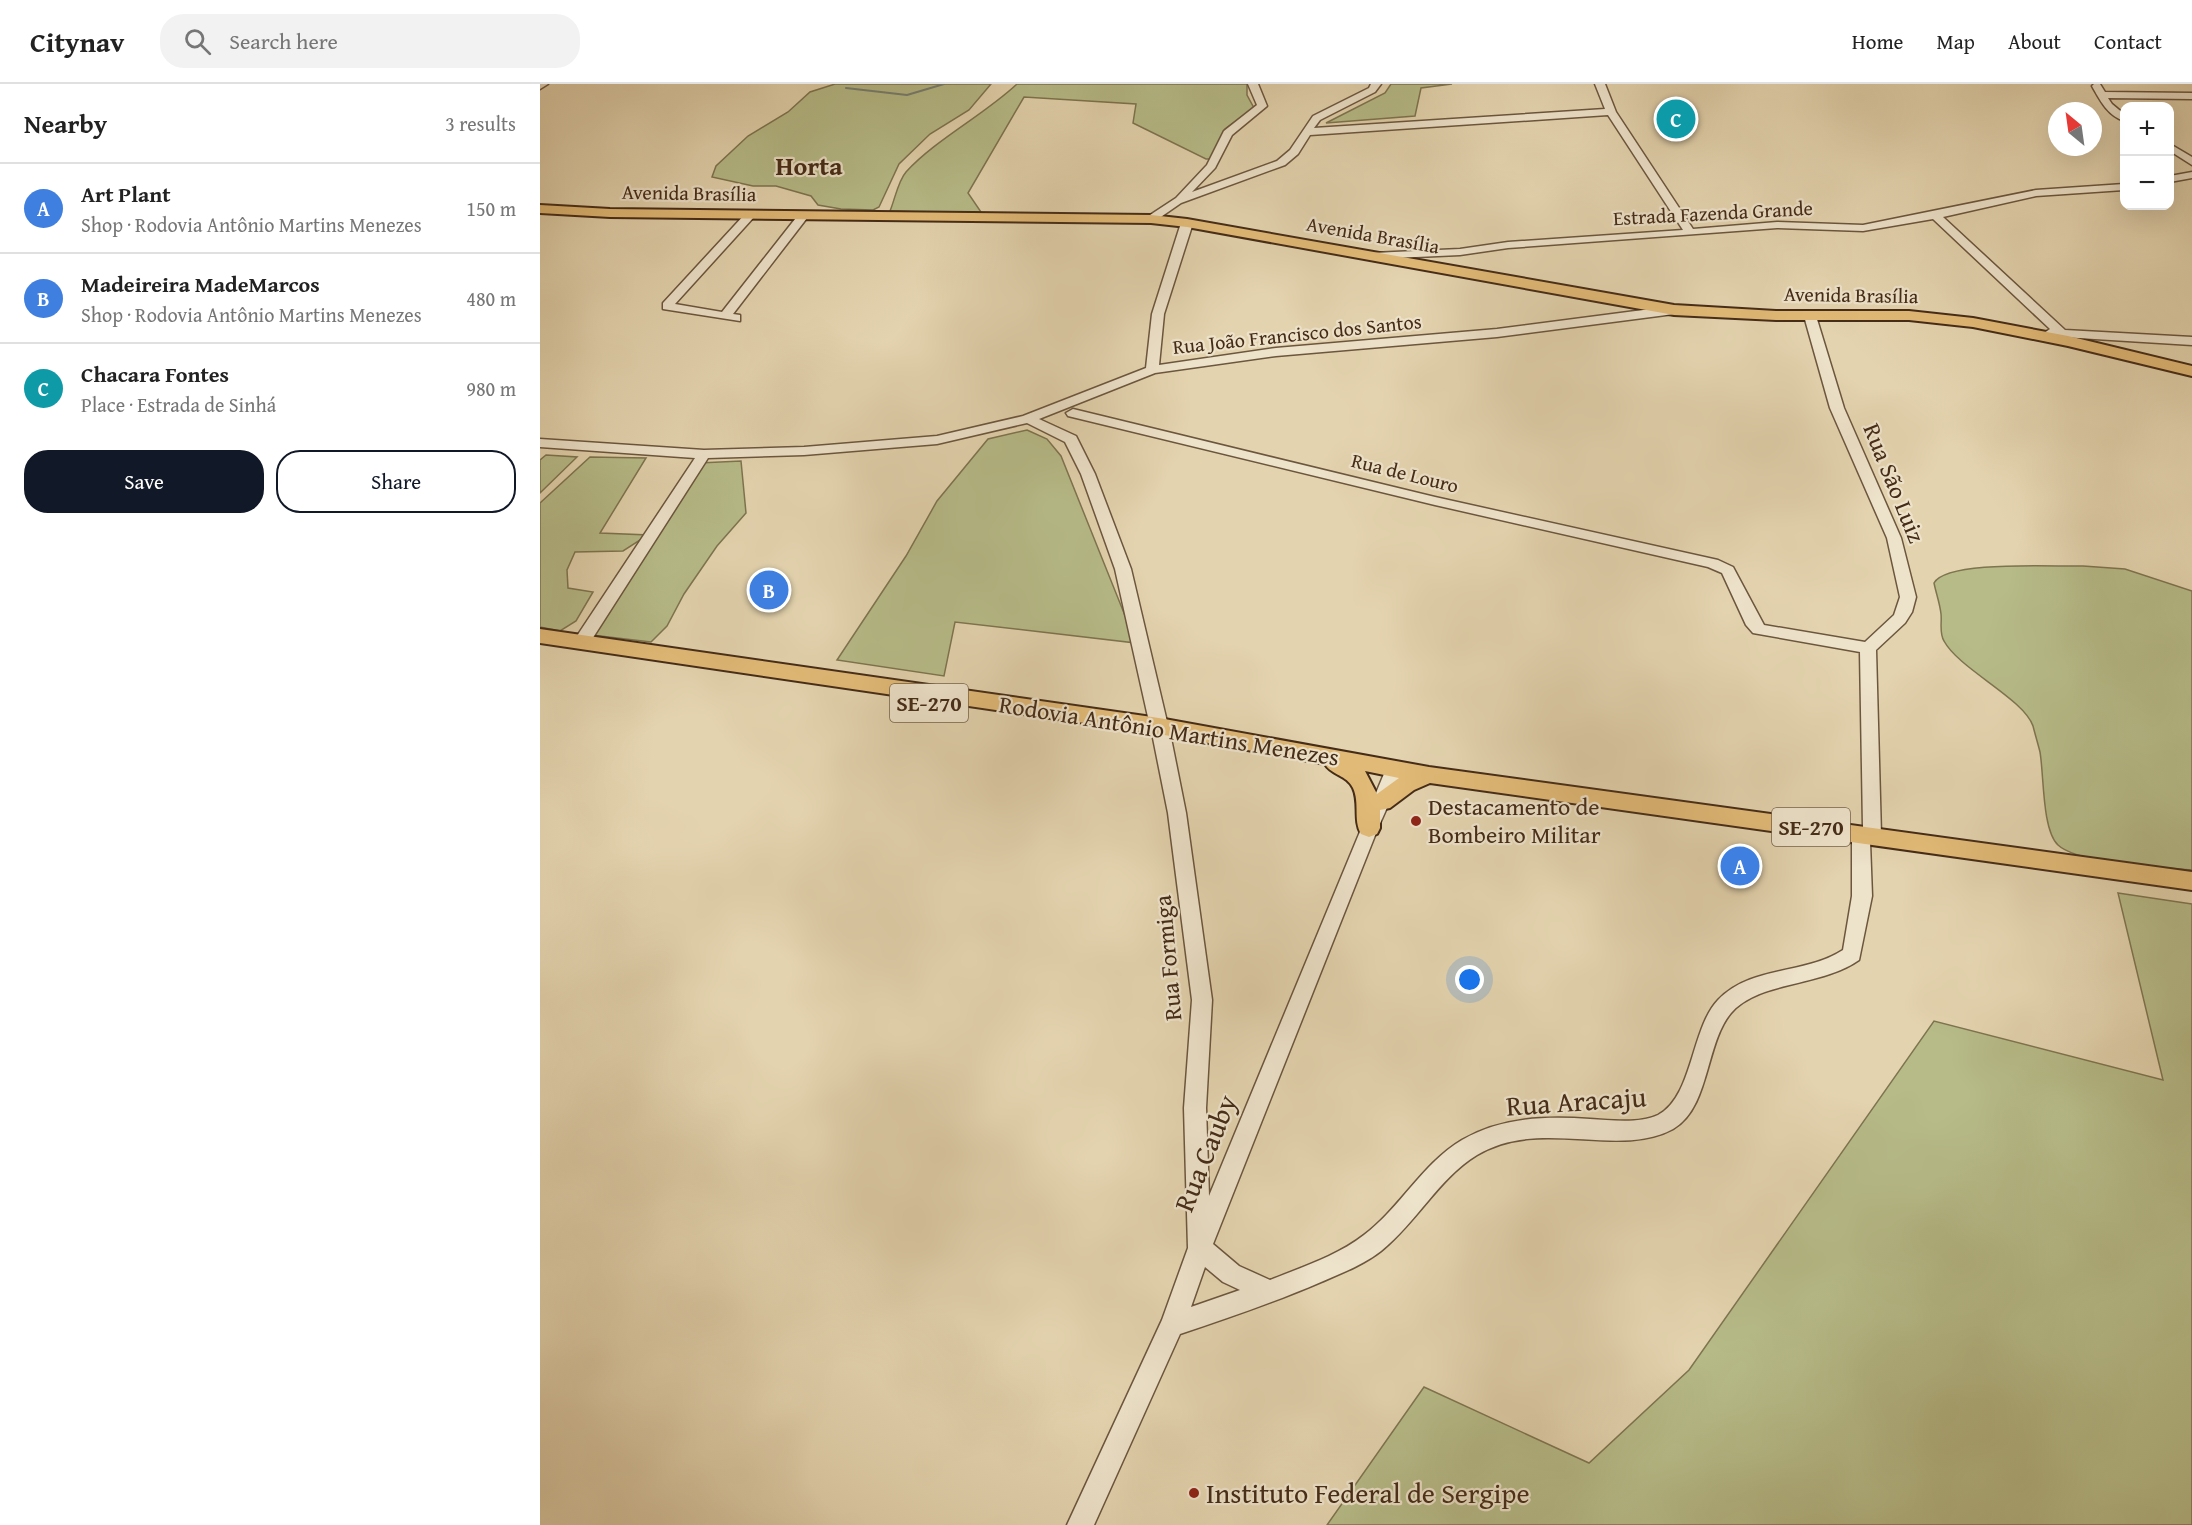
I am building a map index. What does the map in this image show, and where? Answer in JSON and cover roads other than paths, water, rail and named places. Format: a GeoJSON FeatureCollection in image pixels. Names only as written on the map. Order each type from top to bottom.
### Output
{"type":"FeatureCollection","features":[{"type":"Feature","properties":{"kind":"main road","name":"Avenida Brasília"},"geometry":{"type":"LineString","coordinates":[[540,208],[610,213],[1151,219],[1187,223],[1674,310],[1810,316],[1886,315],[1942,318],[2024,332],[2192,371]]}},
{"type":"Feature","properties":{"kind":"main road","name":"Rodovia Antônio Martins Menezes"},"geometry":{"type":"LineString","coordinates":[[540,636],[1161,732],[1335,763],[1370,765]]}},
{"type":"Feature","properties":{"kind":"main road","name":"Rodovia Antônio Martins Menezes"},"geometry":{"type":"LineString","coordinates":[[540,642],[745,676],[1293,748],[1429,775],[2192,881]]}},
{"type":"Feature","properties":{"kind":"main road"},"geometry":{"type":"LineString","coordinates":[[1335,763],[1356,776],[1366,791],[1369,800],[1369,828]]}},
{"type":"Feature","properties":{"kind":"main road"},"geometry":{"type":"LineString","coordinates":[[1382,802],[1406,784],[1429,775]]}},
{"type":"Feature","properties":{"kind":"street"},"geometry":{"type":"LineString","coordinates":[[1151,219],[1177,201],[1211,165],[1228,133],[1262,106],[1253,84]]}},
{"type":"Feature","properties":{"kind":"street"},"geometry":{"type":"LineString","coordinates":[[1177,201],[1281,163],[1294,152],[1316,118],[1372,90],[1376,84]]}},
{"type":"Feature","properties":{"kind":"street"},"geometry":{"type":"LineString","coordinates":[[1600,84],[1611,112],[1690,233]]}},
{"type":"Feature","properties":{"kind":"street"},"geometry":{"type":"LineString","coordinates":[[2096,84],[2110,108],[2120,115]]}},
{"type":"Feature","properties":{"kind":"street"},"geometry":{"type":"LineString","coordinates":[[2101,95],[2192,96]]}},
{"type":"Feature","properties":{"kind":"street"},"geometry":{"type":"LineString","coordinates":[[1306,132],[1611,112]]}},
{"type":"Feature","properties":{"kind":"street"},"geometry":{"type":"LineString","coordinates":[[2174,150],[2192,162]]}},
{"type":"Feature","properties":{"kind":"street"},"geometry":{"type":"LineString","coordinates":[[2174,178],[2192,175]]}},
{"type":"Feature","properties":{"kind":"street","name":"Estrada Fazenda Grande"},"geometry":{"type":"LineString","coordinates":[[1372,256],[1454,253],[1508,245],[1785,225],[1863,228],[2036,193],[2120,187]]}},
{"type":"Feature","properties":{"kind":"street"},"geometry":{"type":"LineString","coordinates":[[738,318],[667,306],[750,215]]}},
{"type":"Feature","properties":{"kind":"street"},"geometry":{"type":"LineString","coordinates":[[1935,215],[2062,334]]}},
{"type":"Feature","properties":{"kind":"street"},"geometry":{"type":"LineString","coordinates":[[725,316],[803,216]]}},
{"type":"Feature","properties":{"kind":"street"},"geometry":{"type":"LineString","coordinates":[[1152,370],[1158,314],[1187,223]]}},
{"type":"Feature","properties":{"kind":"street","name":"Rua João Francisco dos Santos"},"geometry":{"type":"LineString","coordinates":[[540,443],[704,454],[804,451],[937,440],[1029,419],[1152,370],[1276,352],[1508,332],[1674,310]]}},
{"type":"Feature","properties":{"kind":"street","name":"Rua São Luiz"},"geometry":{"type":"LineString","coordinates":[[1810,316],[1837,408],[1894,538],[1908,597],[1909,604],[1905,614],[1868,648]]}},
{"type":"Feature","properties":{"kind":"street"},"geometry":{"type":"LineString","coordinates":[[2024,332],[2192,341]]}},
{"type":"Feature","properties":{"kind":"street"},"geometry":{"type":"LineString","coordinates":[[1029,419],[1071,439],[1070,424],[1081,399]]}},
{"type":"Feature","properties":{"kind":"street","name":"Rua de Louro"},"geometry":{"type":"LineString","coordinates":[[1073,413],[1435,501],[1713,563],[1728,570],[1754,626],[1765,632],[1868,648]]}},
{"type":"Feature","properties":{"kind":"street","name":"Rua Formiga"},"geometry":{"type":"LineString","coordinates":[[1071,439],[1088,474],[1123,569],[1161,732],[1177,813],[1201,993],[1196,1102],[1200,1248]]}},
{"type":"Feature","properties":{"kind":"street"},"geometry":{"type":"LineString","coordinates":[[581,643],[704,454]]}},
{"type":"Feature","properties":{"kind":"street"},"geometry":{"type":"LineString","coordinates":[[1866,834],[1868,648]]}},
{"type":"Feature","properties":{"kind":"street","name":"Rua Cauby"},"geometry":{"type":"LineString","coordinates":[[1080,1525],[1172,1325],[1200,1248],[1369,828],[1395,769]]}},
{"type":"Feature","properties":{"kind":"street","name":"Rua Aracaju"},"geometry":{"type":"LineString","coordinates":[[1172,1325],[1270,1292],[1352,1257],[1374,1242],[1465,1149],[1495,1134],[1521,1128],[1617,1130],[1645,1128],[1675,1117],[1684,1104],[1716,1018],[1725,1005],[1744,992],[1772,980],[1838,964],[1852,954],[1862,896],[1866,834]]}},
{"type":"Feature","properties":{"kind":"street"},"geometry":{"type":"LineString","coordinates":[[1200,1248],[1231,1274],[1270,1292]]}},
{"type":"Feature","properties":{"kind":"waterway"},"geometry":{"type":"LineString","coordinates":[[846,88],[907,95],[944,84]]}},
{"type":"Feature","properties":{"kind":"place","name":"Chacara Fontes"},"geometry":{"type":"Point","coordinates":[1676,119]}},
{"type":"Feature","properties":{"kind":"place","name":"Madeireira MadeMarcos"},"geometry":{"type":"Point","coordinates":[769,590]}},
{"type":"Feature","properties":{"kind":"place","name":"Destacamento de Bombeiro Militar"},"geometry":{"type":"Point","coordinates":[1416,821]}},
{"type":"Feature","properties":{"kind":"place","name":"Art Plant"},"geometry":{"type":"Point","coordinates":[1740,866]}},
{"type":"Feature","properties":{"kind":"place","name":"Instituto Federal de Sergipe"},"geometry":{"type":"Point","coordinates":[1194,1493]}},
{"type":"Feature","properties":{"kind":"district","name":"Horta"},"geometry":{"type":"Point","coordinates":[809,166]}}]}
